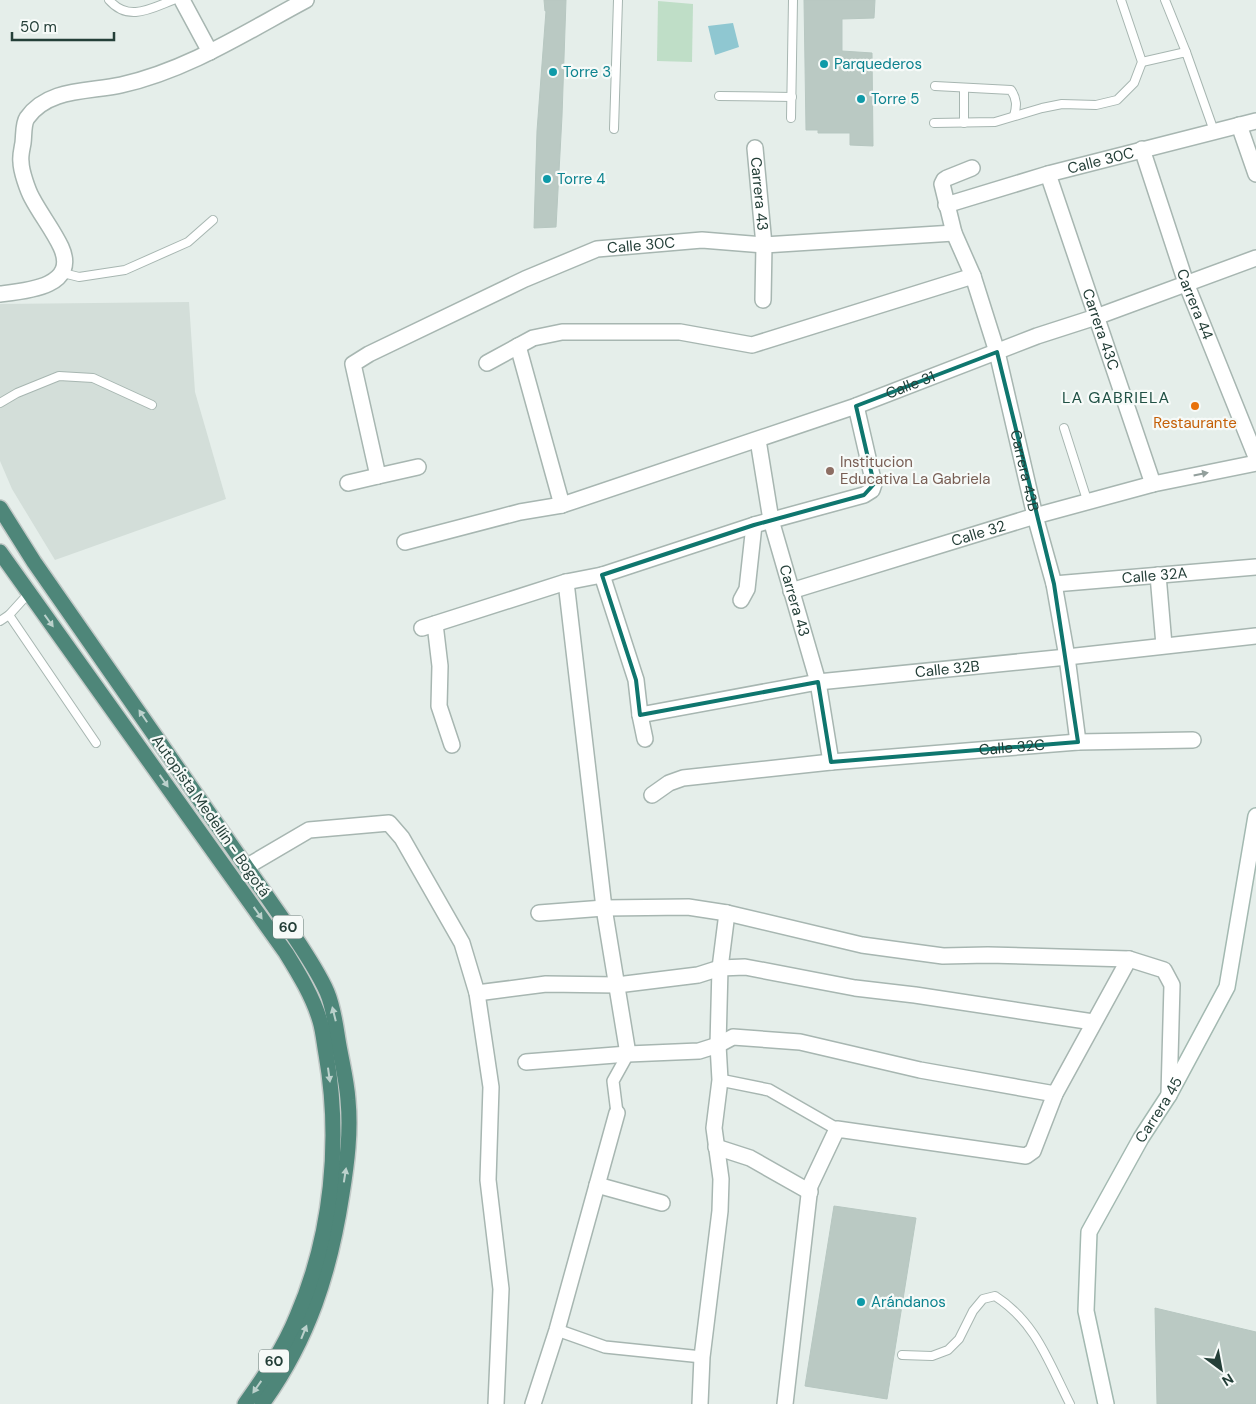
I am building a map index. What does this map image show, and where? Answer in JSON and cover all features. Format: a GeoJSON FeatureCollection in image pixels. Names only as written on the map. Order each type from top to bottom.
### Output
{"type":"FeatureCollection","features":[{"type":"Feature","properties":{"kind":"highway","name":"Autopista Medellín - Bogotá"},"geometry":{"type":"LineString","coordinates":[[0,508],[34,562],[138,709],[308,957],[327,992],[334,1015],[347,1091],[349,1119],[348,1156],[338,1221],[320,1293],[297,1349],[262,1404]]}},
{"type":"Feature","properties":{"kind":"highway","name":"Autopista Medellín - Bogotá"},"geometry":{"type":"LineString","coordinates":[[0,552],[286,953],[305,985],[320,1021],[333,1114],[332,1174],[323,1229],[308,1286],[298,1314],[276,1357],[245,1404]]}},
{"type":"Feature","properties":{"kind":"street"},"geometry":{"type":"LineString","coordinates":[[182,0],[210,52]]}},
{"type":"Feature","properties":{"kind":"street"},"geometry":{"type":"LineString","coordinates":[[0,294],[31,291],[50,284],[63,272],[66,261],[61,247],[31,197],[21,163],[25,120],[36,107],[46,100],[67,94],[121,85],[178,68],[306,0]]}},
{"type":"Feature","properties":{"kind":"street","name":"Calle 30C"},"geometry":{"type":"LineString","coordinates":[[946,205],[1048,174],[1256,121]]}},
{"type":"Feature","properties":{"kind":"street"},"geometry":{"type":"LineString","coordinates":[[1239,125],[1256,174]]}},
{"type":"Feature","properties":{"kind":"street","name":"Carrera 43"},"geometry":{"type":"LineString","coordinates":[[754,148],[764,245],[763,300]]}},
{"type":"Feature","properties":{"kind":"street","name":"Carrera 44"},"geometry":{"type":"LineString","coordinates":[[1142,149],[1186,283],[1256,457]]}},
{"type":"Feature","properties":{"kind":"street","name":"Carrera 43B"},"geometry":{"type":"LineString","coordinates":[[972,168],[944,180],[942,184],[954,233],[973,276],[997,352],[1035,516],[1054,584],[1067,657],[1078,742]]}},
{"type":"Feature","properties":{"kind":"street","name":"Carrera 43C"},"geometry":{"type":"LineString","coordinates":[[1048,174],[1153,484]]}},
{"type":"Feature","properties":{"kind":"street","name":"Calle 30C"},"geometry":{"type":"LineString","coordinates":[[378,476],[353,364],[369,354],[516,283],[597,248],[702,240],[764,245],[954,233]]}},
{"type":"Feature","properties":{"kind":"street","name":"Calle 31"},"geometry":{"type":"LineString","coordinates":[[405,542],[520,512],[562,505],[758,440],[856,406],[1037,336],[1096,317],[1256,258]]}},
{"type":"Feature","properties":{"kind":"street"},"geometry":{"type":"LineString","coordinates":[[487,363],[533,338],[562,332],[680,332],[752,345],[973,276]]}},
{"type":"Feature","properties":{"kind":"street"},"geometry":{"type":"LineString","coordinates":[[518,346],[562,505]]}},
{"type":"Feature","properties":{"kind":"street"},"geometry":{"type":"LineString","coordinates":[[452,745],[439,706],[440,666],[428,626],[566,582],[602,575],[754,525],[864,495],[872,490],[874,484],[856,406]]}},
{"type":"Feature","properties":{"kind":"street","name":"Carrera 43"},"geometry":{"type":"LineString","coordinates":[[758,440],[771,520],[818,682],[831,762]]}},
{"type":"Feature","properties":{"kind":"street","name":"Calle 32"},"geometry":{"type":"LineString","coordinates":[[791,591],[1035,516],[1153,484],[1256,463]]}},
{"type":"Feature","properties":{"kind":"street"},"geometry":{"type":"LineString","coordinates":[[348,484],[418,467]]}},
{"type":"Feature","properties":{"kind":"street"},"geometry":{"type":"LineString","coordinates":[[741,600],[747,589],[754,525]]}},
{"type":"Feature","properties":{"kind":"street","name":"Calle 32A"},"geometry":{"type":"LineString","coordinates":[[1054,584],[1256,567]]}},
{"type":"Feature","properties":{"kind":"street"},"geometry":{"type":"LineString","coordinates":[[602,575],[636,680],[645,739]]}},
{"type":"Feature","properties":{"kind":"street"},"geometry":{"type":"LineString","coordinates":[[1158,575],[1164,645]]}},
{"type":"Feature","properties":{"kind":"street"},"geometry":{"type":"LineString","coordinates":[[536,1403],[617,1113],[613,1081],[628,1054],[604,908],[566,582]]}},
{"type":"Feature","properties":{"kind":"street","name":"Calle 32B"},"geometry":{"type":"LineString","coordinates":[[640,715],[818,682],[1256,636]]}},
{"type":"Feature","properties":{"kind":"street","name":"Calle 32C"},"geometry":{"type":"LineString","coordinates":[[652,795],[669,783],[683,778],[831,762],[1078,742],[1193,740]]}},
{"type":"Feature","properties":{"kind":"street","name":"Carrera 45"},"geometry":{"type":"LineString","coordinates":[[1106,1404],[1086,1311],[1089,1232],[1141,1138],[1169,1095],[1227,987],[1254,840],[1256,816]]}},
{"type":"Feature","properties":{"kind":"street"},"geometry":{"type":"LineString","coordinates":[[246,867],[309,830],[388,823],[402,838],[462,943],[478,993],[491,1087],[488,1180],[500,1290],[496,1404]]}},
{"type":"Feature","properties":{"kind":"street"},"geometry":{"type":"LineString","coordinates":[[539,913],[604,908],[688,907],[727,913],[862,945],[943,956],[988,955],[1129,959],[1164,970],[1172,985],[1169,1095]]}},
{"type":"Feature","properties":{"kind":"street"},"geometry":{"type":"LineString","coordinates":[[700,1404],[702,1357],[720,1211],[721,1179],[714,1128],[720,1080],[718,1045],[720,968],[727,913]]}},
{"type":"Feature","properties":{"kind":"street"},"geometry":{"type":"LineString","coordinates":[[720,1080],[769,1090],[837,1128],[1026,1156],[1034,1151],[1055,1094],[1129,959]]}},
{"type":"Feature","properties":{"kind":"street"},"geometry":{"type":"LineString","coordinates":[[478,993],[546,984],[617,985],[698,975],[720,968],[745,967],[855,988],[915,995],[1093,1022]]}},
{"type":"Feature","properties":{"kind":"street"},"geometry":{"type":"LineString","coordinates":[[526,1062],[628,1054],[699,1051],[718,1045],[733,1037],[800,1042],[920,1070],[1055,1094]]}},
{"type":"Feature","properties":{"kind":"street"},"geometry":{"type":"LineString","coordinates":[[785,1404],[810,1186],[837,1128]]}},
{"type":"Feature","properties":{"kind":"street"},"geometry":{"type":"LineString","coordinates":[[716,1147],[750,1158],[810,1192]]}},
{"type":"Feature","properties":{"kind":"street"},"geometry":{"type":"LineString","coordinates":[[597,1185],[662,1203]]}},
{"type":"Feature","properties":{"kind":"street"},"geometry":{"type":"LineString","coordinates":[[557,1330],[605,1347],[702,1357]]}},
{"type":"Feature","properties":{"kind":"lane"},"geometry":{"type":"LineString","coordinates":[[109,0],[114,6],[130,13],[144,11],[173,0]]}},
{"type":"Feature","properties":{"kind":"lane"},"geometry":{"type":"LineString","coordinates":[[614,128],[618,0]]}},
{"type":"Feature","properties":{"kind":"lane"},"geometry":{"type":"LineString","coordinates":[[791,118],[793,0]]}},
{"type":"Feature","properties":{"kind":"lane"},"geometry":{"type":"LineString","coordinates":[[934,123],[995,122],[1062,104],[1096,105],[1117,100],[1134,83],[1142,62],[1122,0]]}},
{"type":"Feature","properties":{"kind":"lane"},"geometry":{"type":"LineString","coordinates":[[1165,0],[1214,131]]}},
{"type":"Feature","properties":{"kind":"lane"},"geometry":{"type":"LineString","coordinates":[[1142,62],[1186,52]]}},
{"type":"Feature","properties":{"kind":"lane"},"geometry":{"type":"LineString","coordinates":[[935,86],[1010,90],[1016,97],[1017,106],[1014,116]]}},
{"type":"Feature","properties":{"kind":"lane"},"geometry":{"type":"LineString","coordinates":[[964,88],[964,123]]}},
{"type":"Feature","properties":{"kind":"lane"},"geometry":{"type":"LineString","coordinates":[[719,96],[792,97]]}},
{"type":"Feature","properties":{"kind":"lane"},"geometry":{"type":"LineString","coordinates":[[63,272],[79,277],[125,270],[188,242],[213,220]]}},
{"type":"Feature","properties":{"kind":"lane"},"geometry":{"type":"LineString","coordinates":[[0,403],[17,393],[59,376],[93,378],[152,405]]}},
{"type":"Feature","properties":{"kind":"lane"},"geometry":{"type":"LineString","coordinates":[[1064,428],[1088,503]]}},
{"type":"Feature","properties":{"kind":"lane"},"geometry":{"type":"LineString","coordinates":[[0,621],[29,593]]}},
{"type":"Feature","properties":{"kind":"lane"},"geometry":{"type":"LineString","coordinates":[[8,615],[96,743]]}},
{"type":"Feature","properties":{"kind":"lane"},"geometry":{"type":"LineString","coordinates":[[902,1355],[932,1356],[948,1350],[958,1339],[973,1311],[983,1299],[995,1296],[1007,1303],[1022,1318],[1040,1342],[1070,1404]]}},
{"type":"Feature","properties":{"kind":"highlighted area"},"geometry":{"type":"Polygon","coordinates":[[[997,352],[1054,584],[1078,742],[831,762],[818,682],[640,715],[636,680],[602,575],[754,525],[864,495],[874,484],[856,406],[997,352]]]}},
{"type":"Feature","properties":{"kind":"shaded area"},"geometry":{"type":"Polygon","coordinates":[[[189,302],[195,392],[226,499],[55,560],[12,489],[0,461],[0,304],[189,302]]]}},
{"type":"Feature","properties":{"kind":"green space"},"geometry":{"type":"Polygon","coordinates":[[[658,1],[693,4],[692,62],[657,61],[658,1]]]}},
{"type":"Feature","properties":{"kind":"water"},"geometry":{"type":"Polygon","coordinates":[[[733,23],[739,47],[715,55],[708,26],[733,23]]]}},
{"type":"Feature","properties":{"kind":"building"},"geometry":{"type":"Polygon","coordinates":[[[544,0],[566,0],[562,116],[556,227],[534,228],[537,131],[546,11],[544,0]]]}},
{"type":"Feature","properties":{"kind":"building","name":"Parquederos"},"geometry":{"type":"Polygon","coordinates":[[[804,0],[875,0],[874,18],[842,19],[842,51],[872,53],[873,146],[850,145],[850,133],[818,133],[818,130],[806,130],[804,0]]]}},
{"type":"Feature","properties":{"kind":"building","name":"Arándanos"},"geometry":{"type":"Polygon","coordinates":[[[834,1206],[916,1218],[887,1399],[805,1386],[834,1206]]]}},
{"type":"Feature","properties":{"kind":"building"},"geometry":{"type":"Polygon","coordinates":[[[1155,1308],[1256,1332],[1256,1404],[1157,1404],[1155,1308]]]}},
{"type":"Feature","properties":{"kind":"place","name":"Parquederos"},"geometry":{"type":"Point","coordinates":[824,64]}},
{"type":"Feature","properties":{"kind":"place","name":"Torre 3"},"geometry":{"type":"Point","coordinates":[553,72]}},
{"type":"Feature","properties":{"kind":"place","name":"Torre 5"},"geometry":{"type":"Point","coordinates":[861,99]}},
{"type":"Feature","properties":{"kind":"place","name":"Torre 4"},"geometry":{"type":"Point","coordinates":[547,179]}},
{"type":"Feature","properties":{"kind":"place","name":"Restaurante"},"geometry":{"type":"Point","coordinates":[1195,406]}},
{"type":"Feature","properties":{"kind":"place","name":"Institucion Educativa La Gabriela"},"geometry":{"type":"Point","coordinates":[830,471]}},
{"type":"Feature","properties":{"kind":"place","name":"Arándanos"},"geometry":{"type":"Point","coordinates":[861,1302]}},
{"type":"Feature","properties":{"kind":"district","name":"LA GABRIELA"},"geometry":{"type":"Point","coordinates":[1116,397]}}]}
